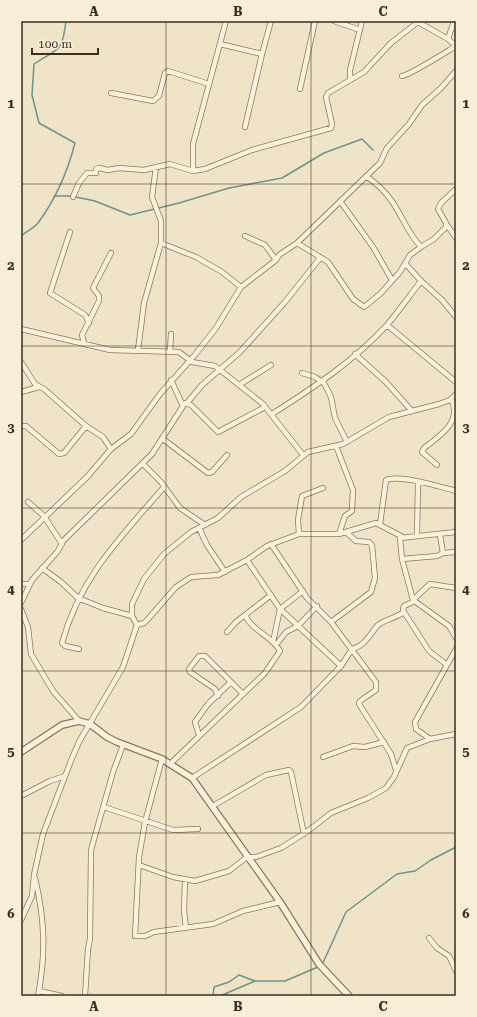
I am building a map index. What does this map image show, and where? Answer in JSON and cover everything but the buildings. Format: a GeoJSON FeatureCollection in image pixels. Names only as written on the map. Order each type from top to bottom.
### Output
{"type":"FeatureCollection","features":[{"type":"Feature","properties":{"kind":"street"},"geometry":{"type":"LineString","coordinates":[[193,171],[193,144],[226,21]]}},
{"type":"Feature","properties":{"kind":"street"},"geometry":{"type":"LineString","coordinates":[[245,127],[271,21]]}},
{"type":"Feature","properties":{"kind":"street"},"geometry":{"type":"LineString","coordinates":[[300,90],[315,21]]}},
{"type":"Feature","properties":{"kind":"street"},"geometry":{"type":"LineString","coordinates":[[334,21],[360,30]]}},
{"type":"Feature","properties":{"kind":"street"},"geometry":{"type":"LineString","coordinates":[[350,80],[350,70],[362,21]]}},
{"type":"Feature","properties":{"kind":"street"},"geometry":{"type":"LineString","coordinates":[[448,39],[454,21]]}},
{"type":"Feature","properties":{"kind":"street"},"geometry":{"type":"LineString","coordinates":[[73,197],[82,178],[87,173],[96,173],[96,169],[99,168],[108,170],[119,168],[144,170],[164,164],[175,165],[193,171],[212,168],[252,150],[331,128],[332,124],[326,95],[372,64],[391,43],[415,22],[422,23],[448,39],[456,46],[430,60],[426,65],[418,67],[402,76]]}},
{"type":"Feature","properties":{"kind":"street"},"geometry":{"type":"LineString","coordinates":[[220,44],[262,54]]}},
{"type":"Feature","properties":{"kind":"street"},"geometry":{"type":"LineString","coordinates":[[111,93],[153,101],[159,96],[165,73],[168,71],[209,84]]}},
{"type":"Feature","properties":{"kind":"street"},"geometry":{"type":"LineString","coordinates":[[21,540],[44,516],[86,477],[111,449],[131,434],[171,380],[190,361],[216,328],[241,287],[297,243],[383,159],[387,148],[409,124],[422,106],[456,71]]}},
{"type":"Feature","properties":{"kind":"street"},"geometry":{"type":"LineString","coordinates":[[138,350],[144,303],[161,244],[161,221],[152,197],[156,167]]}},
{"type":"Feature","properties":{"kind":"street"},"geometry":{"type":"LineString","coordinates":[[366,176],[379,185],[392,200],[401,218],[421,247]]}},
{"type":"Feature","properties":{"kind":"street"},"geometry":{"type":"LineString","coordinates":[[456,191],[442,203],[438,209],[456,238]]}},
{"type":"Feature","properties":{"kind":"street"},"geometry":{"type":"LineString","coordinates":[[340,201],[373,247],[392,280]]}},
{"type":"Feature","properties":{"kind":"street"},"geometry":{"type":"LineString","coordinates":[[297,243],[329,264],[353,299],[362,307],[369,304],[392,280],[410,255],[434,239],[447,225]]}},
{"type":"Feature","properties":{"kind":"street"},"geometry":{"type":"LineString","coordinates":[[70,232],[50,293],[85,315],[89,323]]}},
{"type":"Feature","properties":{"kind":"street"},"geometry":{"type":"LineString","coordinates":[[245,236],[265,245],[276,260]]}},
{"type":"Feature","properties":{"kind":"street"},"geometry":{"type":"LineString","coordinates":[[161,244],[196,257],[222,272],[241,287]]}},
{"type":"Feature","properties":{"kind":"street"},"geometry":{"type":"LineString","coordinates":[[84,343],[82,335],[99,301],[99,296],[93,288],[111,253]]}},
{"type":"Feature","properties":{"kind":"street"},"geometry":{"type":"LineString","coordinates":[[21,604],[30,584],[42,568],[58,551],[62,544],[143,464],[163,439],[185,404],[202,385],[240,352],[285,302],[320,258]]}},
{"type":"Feature","properties":{"kind":"street"},"geometry":{"type":"LineString","coordinates":[[405,263],[421,281],[442,300],[456,317]]}},
{"type":"Feature","properties":{"kind":"street"},"geometry":{"type":"LineString","coordinates":[[272,414],[323,381],[355,354],[387,325],[421,281]]}},
{"type":"Feature","properties":{"kind":"street"},"geometry":{"type":"LineString","coordinates":[[387,325],[456,382]]}},
{"type":"Feature","properties":{"kind":"street"},"geometry":{"type":"LineString","coordinates":[[21,329],[110,350],[170,351],[182,353],[190,361],[210,364],[221,370],[272,414],[303,455]]}},
{"type":"Feature","properties":{"kind":"street"},"geometry":{"type":"LineString","coordinates":[[170,351],[171,334]]}},
{"type":"Feature","properties":{"kind":"street"},"geometry":{"type":"LineString","coordinates":[[355,354],[386,382],[411,410]]}},
{"type":"Feature","properties":{"kind":"street"},"geometry":{"type":"LineString","coordinates":[[21,362],[39,387],[44,389],[86,426],[103,437],[111,449]]}},
{"type":"Feature","properties":{"kind":"street"},"geometry":{"type":"LineString","coordinates":[[239,385],[271,365]]}},
{"type":"Feature","properties":{"kind":"street"},"geometry":{"type":"LineString","coordinates":[[302,373],[323,381],[330,397],[335,418],[348,442]]}},
{"type":"Feature","properties":{"kind":"street"},"geometry":{"type":"LineString","coordinates":[[171,380],[185,404],[218,432],[265,408]]}},
{"type":"Feature","properties":{"kind":"street"},"geometry":{"type":"LineString","coordinates":[[21,392],[39,387]]}},
{"type":"Feature","properties":{"kind":"street"},"geometry":{"type":"LineString","coordinates":[[21,920],[32,896],[34,874],[43,834],[80,740],[123,666],[137,625],[132,616],[132,604],[150,570],[172,546],[222,515],[241,497],[292,466],[303,455],[313,450],[336,446],[348,442],[384,419],[411,410],[439,404],[451,399],[456,394]]}},
{"type":"Feature","properties":{"kind":"street"},"geometry":{"type":"LineString","coordinates":[[437,465],[422,452],[452,423],[454,410],[451,399]]}},
{"type":"Feature","properties":{"kind":"street"},"geometry":{"type":"LineString","coordinates":[[21,426],[26,426],[59,454],[64,452],[86,426]]}},
{"type":"Feature","properties":{"kind":"street"},"geometry":{"type":"LineString","coordinates":[[163,439],[208,473],[212,472],[227,454]]}},
{"type":"Feature","properties":{"kind":"street"},"geometry":{"type":"LineString","coordinates":[[336,446],[353,490],[352,511],[346,516],[339,534]]}},
{"type":"Feature","properties":{"kind":"street"},"geometry":{"type":"LineString","coordinates":[[143,464],[164,487],[180,508],[205,525]]}},
{"type":"Feature","properties":{"kind":"street"},"geometry":{"type":"LineString","coordinates":[[380,524],[386,480],[393,477],[408,479],[418,483],[456,491]]}},
{"type":"Feature","properties":{"kind":"street"},"geometry":{"type":"LineString","coordinates":[[417,536],[418,483]]}},
{"type":"Feature","properties":{"kind":"street"},"geometry":{"type":"LineString","coordinates":[[79,650],[65,646],[62,643],[78,598],[105,555],[164,487]]}},
{"type":"Feature","properties":{"kind":"street"},"geometry":{"type":"LineString","coordinates":[[299,534],[298,520],[302,496],[323,488]]}},
{"type":"Feature","properties":{"kind":"street"},"geometry":{"type":"LineString","coordinates":[[28,502],[44,516],[62,544]]}},
{"type":"Feature","properties":{"kind":"street"},"geometry":{"type":"LineString","coordinates":[[137,625],[144,624],[176,587],[186,580],[196,576],[213,576],[225,572],[271,544],[299,534],[339,534],[370,524],[380,524],[401,536],[402,559],[414,601],[449,626],[456,638]]}},
{"type":"Feature","properties":{"kind":"street"},"geometry":{"type":"LineString","coordinates":[[199,528],[207,545],[225,572]]}},
{"type":"Feature","properties":{"kind":"street"},"geometry":{"type":"LineString","coordinates":[[332,622],[371,592],[375,578],[372,545],[369,542],[356,540],[346,532]]}},
{"type":"Feature","properties":{"kind":"street"},"geometry":{"type":"LineString","coordinates":[[400,538],[440,535],[456,532]]}},
{"type":"Feature","properties":{"kind":"street"},"geometry":{"type":"LineString","coordinates":[[440,535],[443,553]]}},
{"type":"Feature","properties":{"kind":"street"},"geometry":{"type":"LineString","coordinates":[[271,544],[303,591],[332,622],[376,682],[376,690],[360,701],[359,704],[395,760],[396,770]]}},
{"type":"Feature","properties":{"kind":"street"},"geometry":{"type":"LineString","coordinates":[[402,559],[437,556],[443,553],[456,552]]}},
{"type":"Feature","properties":{"kind":"street"},"geometry":{"type":"LineString","coordinates":[[247,560],[280,609],[341,666]]}},
{"type":"Feature","properties":{"kind":"street"},"geometry":{"type":"LineString","coordinates":[[42,568],[61,582],[78,598],[103,608],[132,616]]}},
{"type":"Feature","properties":{"kind":"street"},"geometry":{"type":"LineString","coordinates":[[21,584],[30,584]]}},
{"type":"Feature","properties":{"kind":"street"},"geometry":{"type":"LineString","coordinates":[[447,665],[429,651],[403,609],[404,606],[414,601],[430,584],[456,588]]}},
{"type":"Feature","properties":{"kind":"street"},"geometry":{"type":"LineString","coordinates":[[275,643],[280,609],[303,591]]}},
{"type":"Feature","properties":{"kind":"street"},"geometry":{"type":"LineString","coordinates":[[227,632],[231,626],[270,595]]}},
{"type":"Feature","properties":{"kind":"street"},"geometry":{"type":"LineString","coordinates":[[275,643],[286,632],[298,626],[317,606]]}},
{"type":"Feature","properties":{"kind":"street"},"geometry":{"type":"LineString","coordinates":[[21,609],[28,627],[31,654],[53,691],[79,721]]}},
{"type":"Feature","properties":{"kind":"street"},"geometry":{"type":"LineString","coordinates":[[192,778],[301,707],[341,666],[352,649],[357,648],[370,637],[379,625],[395,619],[404,612]]}},
{"type":"Feature","properties":{"kind":"street"},"geometry":{"type":"LineString","coordinates":[[170,764],[265,673],[279,655],[280,650],[275,643],[250,624],[245,615]]}},
{"type":"Feature","properties":{"kind":"street"},"geometry":{"type":"LineString","coordinates":[[430,739],[416,729],[415,722],[456,649]]}},
{"type":"Feature","properties":{"kind":"street"},"geometry":{"type":"LineString","coordinates":[[218,696],[215,689],[190,672],[189,669],[199,656],[205,656],[243,694]]}},
{"type":"Feature","properties":{"kind":"street"},"geometry":{"type":"LineString","coordinates":[[199,735],[195,722],[208,704],[231,682]]}},
{"type":"Feature","properties":{"kind":"street"},"geometry":{"type":"LineString","coordinates":[[21,752],[62,725],[79,721],[90,724],[107,737],[162,759],[192,778],[280,902],[319,964],[345,995]]}},
{"type":"Feature","properties":{"kind":"street"},"geometry":{"type":"LineString","coordinates":[[139,865],[185,880],[195,881],[223,874],[238,866],[247,857],[256,857],[281,848],[304,834],[331,813],[368,798],[386,788],[394,777],[407,748],[430,739],[456,734]]}},
{"type":"Feature","properties":{"kind":"street"},"geometry":{"type":"LineString","coordinates":[[323,757],[353,746],[365,747],[384,742]]}},
{"type":"Feature","properties":{"kind":"street"},"geometry":{"type":"LineString","coordinates":[[85,996],[90,939],[91,850],[113,772],[123,744]]}},
{"type":"Feature","properties":{"kind":"street"},"geometry":{"type":"LineString","coordinates":[[162,759],[145,822],[139,865],[135,936],[145,936],[154,932],[213,924],[243,911],[280,902]]}},
{"type":"Feature","properties":{"kind":"street"},"geometry":{"type":"LineString","coordinates":[[213,806],[266,775],[289,770],[291,772],[304,834]]}},
{"type":"Feature","properties":{"kind":"street"},"geometry":{"type":"LineString","coordinates":[[21,796],[50,781],[65,776]]}},
{"type":"Feature","properties":{"kind":"street"},"geometry":{"type":"LineString","coordinates":[[104,807],[145,822],[173,830],[198,829]]}},
{"type":"Feature","properties":{"kind":"street"},"geometry":{"type":"LineString","coordinates":[[34,874],[42,908],[44,942],[38,994],[62,996]]}},
{"type":"Feature","properties":{"kind":"street"},"geometry":{"type":"LineString","coordinates":[[185,880],[184,910],[186,928]]}},
{"type":"Feature","properties":{"kind":"street"},"geometry":{"type":"LineString","coordinates":[[429,938],[437,948],[449,956],[456,971]]}},
{"type":"Feature","properties":{"kind":"waterway"},"geometry":{"type":"LineString","coordinates":[[21,236],[36,225],[50,205],[65,174],[75,143],[39,123],[32,95],[34,64],[54,52],[61,45],[65,32],[66,21]]}},
{"type":"Feature","properties":{"kind":"waterway"},"geometry":{"type":"LineString","coordinates":[[54,196],[71,196],[95,201],[130,215],[179,203],[229,188],[282,178],[324,153],[362,139],[373,150]]}},
{"type":"Feature","properties":{"kind":"waterway"},"geometry":{"type":"LineString","coordinates":[[322,965],[346,912],[397,874],[415,871],[431,860],[456,847]]}},
{"type":"Feature","properties":{"kind":"waterway"},"geometry":{"type":"LineString","coordinates":[[220,996],[255,981],[285,981],[318,967]]}},
{"type":"Feature","properties":{"kind":"waterway"},"geometry":{"type":"LineString","coordinates":[[213,996],[214,987],[229,982],[239,975],[255,981]]}}]}
